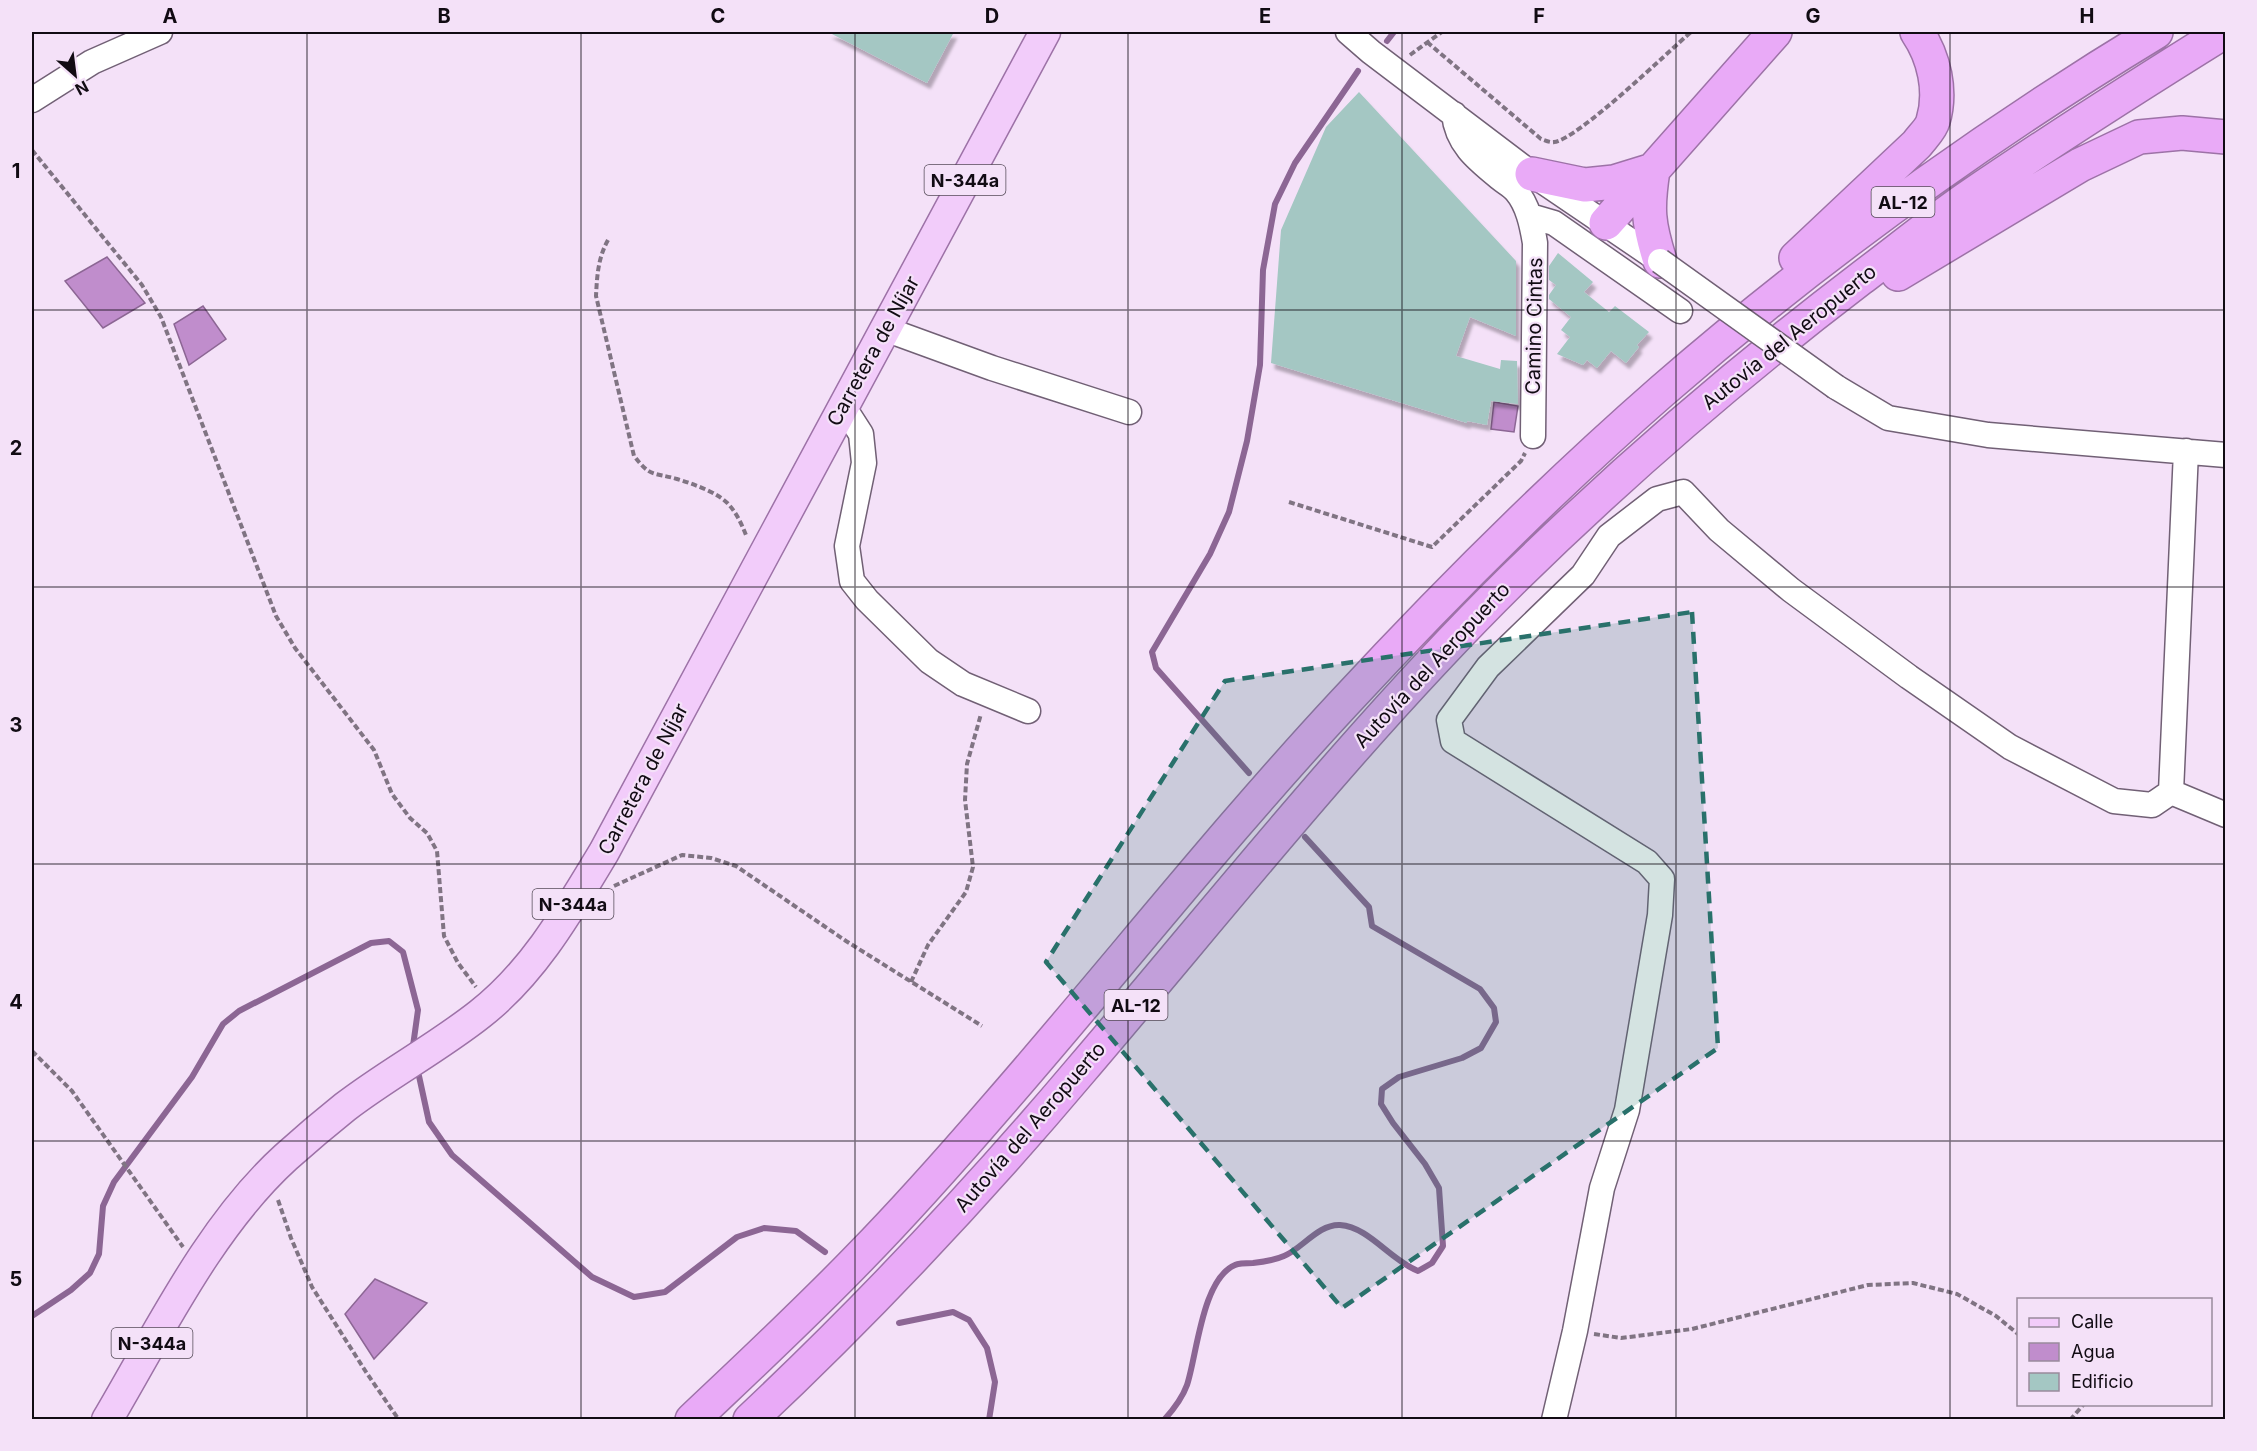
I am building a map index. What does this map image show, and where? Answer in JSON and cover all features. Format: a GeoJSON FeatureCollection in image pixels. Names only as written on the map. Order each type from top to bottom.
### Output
{"type":"FeatureCollection","features":[{"type":"Feature","properties":{"kind":"highway"},"geometry":{"type":"LineString","coordinates":[[1606,223],[1775,32]]}},
{"type":"Feature","properties":{"kind":"highway"},"geometry":{"type":"LineString","coordinates":[[1663,390],[1771,280],[1917,144],[1933,123],[1938,91],[1928,48],[1917,32]]}},
{"type":"Feature","properties":{"kind":"highway","name":"Autovía del Aeropuerto"},"geometry":{"type":"LineString","coordinates":[[692,1419],[861,1256],[994,1111],[1224,840],[1347,700],[1442,600],[1559,487],[1663,390],[1800,278],[1971,152],[2087,74],[2156,32]]}},
{"type":"Feature","properties":{"kind":"highway","name":"Autovía del Aeropuerto"},"geometry":{"type":"LineString","coordinates":[[750,1419],[890,1281],[977,1190],[1306,802],[1383,715],[1512,580],[1645,455],[1734,377],[1963,201],[2224,32]]}},
{"type":"Feature","properties":{"kind":"highway"},"geometry":{"type":"LineString","coordinates":[[1734,377],[1872,289],[2080,165],[2139,137],[2182,133],[2226,136]]}},
{"type":"Feature","properties":{"kind":"highway"},"geometry":{"type":"LineString","coordinates":[[1532,174],[1585,185],[1614,182],[1653,170]]}},
{"type":"Feature","properties":{"kind":"highway"},"geometry":{"type":"LineString","coordinates":[[1653,170],[1649,200],[1650,230],[1660,261]]}},
{"type":"Feature","properties":{"kind":"main road","name":"Carretera de Níjar"},"geometry":{"type":"LineString","coordinates":[[107,1419],[197,1268],[224,1227],[251,1193],[285,1158],[346,1107],[480,1014],[501,995],[539,953],[572,905],[604,852],[1045,32]]}},
{"type":"Feature","properties":{"kind":"street"},"geometry":{"type":"LineString","coordinates":[[32,100],[92,62],[160,32]]}},
{"type":"Feature","properties":{"kind":"street"},"geometry":{"type":"LineString","coordinates":[[1348,32],[1532,174],[1606,223],[1836,387],[1887,418],[1988,435],[2226,454]]}},
{"type":"Feature","properties":{"kind":"street","name":"Camino Cintas"},"geometry":{"type":"LineString","coordinates":[[1454,114],[1461,143],[1516,191],[1530,216],[1535,243],[1533,436]]}},
{"type":"Feature","properties":{"kind":"street"},"geometry":{"type":"LineString","coordinates":[[1530,216],[1554,223],[1680,311]]}},
{"type":"Feature","properties":{"kind":"street"},"geometry":{"type":"LineString","coordinates":[[885,329],[992,368],[1129,412]]}},
{"type":"Feature","properties":{"kind":"street"},"geometry":{"type":"LineString","coordinates":[[843,406],[861,434],[864,463],[847,546],[852,581],[867,600],[929,660],[963,684],[1028,711]]}},
{"type":"Feature","properties":{"kind":"street"},"geometry":{"type":"LineString","coordinates":[[2171,792],[2186,451]]}},
{"type":"Feature","properties":{"kind":"street"},"geometry":{"type":"LineString","coordinates":[[1554,1419],[1575,1331],[1602,1188],[1627,1110],[1660,915],[1662,879],[1647,862],[1453,741],[1449,720],[1488,667],[1583,575],[1609,536],[1657,499],[1683,492],[1719,530],[1791,590],[1909,677],[2010,747],[2114,801],[2152,805],[2171,792]]}},
{"type":"Feature","properties":{"kind":"street"},"geometry":{"type":"LineString","coordinates":[[2171,792],[2226,815]]}},
{"type":"Feature","properties":{"kind":"path"},"geometry":{"type":"LineString","coordinates":[[1393,69],[1442,32]]}},
{"type":"Feature","properties":{"kind":"path"},"geometry":{"type":"LineString","coordinates":[[1427,42],[1541,139],[1554,142],[1573,134],[1588,122],[1691,32]]}},
{"type":"Feature","properties":{"kind":"path"},"geometry":{"type":"LineString","coordinates":[[32,150],[142,285],[160,317],[276,616],[295,648],[374,750],[392,794],[410,818],[427,832],[437,851],[444,936],[458,963],[475,986],[480,1014]]}},
{"type":"Feature","properties":{"kind":"path"},"geometry":{"type":"LineString","coordinates":[[608,240],[602,252],[597,275],[596,296],[634,456],[644,469],[655,476],[676,479],[714,494],[730,505],[753,549],[762,556]]}},
{"type":"Feature","properties":{"kind":"path"},"geometry":{"type":"LineString","coordinates":[[1289,502],[1432,547],[1521,461],[1533,436]]}},
{"type":"Feature","properties":{"kind":"path"},"geometry":{"type":"LineString","coordinates":[[910,982],[927,945],[966,892],[973,867],[964,800],[967,764],[977,725],[989,695]]}},
{"type":"Feature","properties":{"kind":"path"},"geometry":{"type":"LineString","coordinates":[[572,905],[682,855],[711,858],[736,866],[846,941],[982,1026]]}},
{"type":"Feature","properties":{"kind":"path"},"geometry":{"type":"LineString","coordinates":[[32,1051],[72,1091],[197,1268]]}},
{"type":"Feature","properties":{"kind":"path"},"geometry":{"type":"LineString","coordinates":[[269,1174],[291,1238],[312,1287],[399,1419]]}},
{"type":"Feature","properties":{"kind":"path"},"geometry":{"type":"LineString","coordinates":[[1575,1331],[1622,1338],[1692,1329],[1868,1285],[1913,1284],[1957,1294],[1996,1316],[2017,1332]]}},
{"type":"Feature","properties":{"kind":"path"},"geometry":{"type":"LineString","coordinates":[[2070,1419],[2082,1406]]}},
{"type":"Feature","properties":{"kind":"highlighted area"},"geometry":{"type":"Polygon","coordinates":[[[1692,612],[1718,1048],[1342,1308],[1046,962],[1225,681],[1692,612]]]}},
{"type":"Feature","properties":{"kind":"water"},"geometry":{"type":"Polygon","coordinates":[[[107,257],[145,303],[103,328],[65,281],[107,257]]]}},
{"type":"Feature","properties":{"kind":"water"},"geometry":{"type":"Polygon","coordinates":[[[203,306],[226,339],[189,365],[174,324],[203,306]]]}},
{"type":"Feature","properties":{"kind":"water"},"geometry":{"type":"Polygon","coordinates":[[[1494,402],[1518,406],[1514,432],[1491,429],[1494,402]]]}},
{"type":"Feature","properties":{"kind":"water"},"geometry":{"type":"Polygon","coordinates":[[[375,1279],[427,1303],[374,1359],[345,1314],[375,1279]]]}},
{"type":"Feature","properties":{"kind":"building"},"geometry":{"type":"Polygon","coordinates":[[[828,32],[954,32],[927,83],[828,32]]]}},
{"type":"Feature","properties":{"kind":"building"},"geometry":{"type":"Polygon","coordinates":[[[1359,92],[1516,261],[1516,336],[1470,317],[1456,356],[1500,369],[1501,360],[1517,361],[1518,404],[1491,401],[1487,425],[1467,421],[1467,423],[1271,363],[1281,230],[1326,127],[1359,92]]]}},
{"type":"Feature","properties":{"kind":"building"},"geometry":{"type":"Polygon","coordinates":[[[1558,253],[1593,282],[1584,292],[1609,312],[1615,306],[1649,332],[1637,345],[1639,347],[1626,363],[1611,351],[1597,368],[1587,360],[1583,365],[1557,354],[1570,337],[1561,330],[1571,317],[1549,299],[1556,285],[1549,280],[1549,266],[1558,253]]]}},
{"type":"Feature","properties":{"kind":"waterway"},"geometry":{"type":"LineString","coordinates":[[1387,41],[1394,32]]}},
{"type":"Feature","properties":{"kind":"waterway"},"geometry":{"type":"LineString","coordinates":[[1249,773],[1156,668],[1152,652],[1210,554],[1229,512],[1247,441],[1260,365],[1263,270],[1275,204],[1295,163],[1358,71]]}},
{"type":"Feature","properties":{"kind":"waterway"},"geometry":{"type":"LineString","coordinates":[[1164,1420],[1183,1395],[1187,1385],[1202,1319],[1215,1285],[1224,1273],[1235,1265],[1265,1261],[1291,1253],[1324,1228],[1340,1225],[1360,1231],[1418,1271],[1432,1263],[1443,1246],[1439,1188],[1425,1164],[1381,1104],[1382,1089],[1399,1077],[1462,1058],[1481,1048],[1496,1022],[1494,1008],[1480,989],[1372,926],[1369,907],[1305,837]]}},
{"type":"Feature","properties":{"kind":"waterway"},"geometry":{"type":"LineString","coordinates":[[32,1316],[71,1290],[90,1273],[99,1254],[103,1206],[114,1182],[192,1077],[223,1024],[239,1011],[371,943],[389,941],[403,952],[418,1010],[413,1046]]}},
{"type":"Feature","properties":{"kind":"waterway"},"geometry":{"type":"LineString","coordinates":[[419,1076],[429,1122],[452,1155],[592,1277],[634,1297],[665,1292],[737,1237],[764,1228],[796,1231],[825,1252]]}},
{"type":"Feature","properties":{"kind":"waterway"},"geometry":{"type":"LineString","coordinates":[[899,1323],[953,1312],[969,1320],[987,1348],[995,1382],[989,1420]]}}]}
